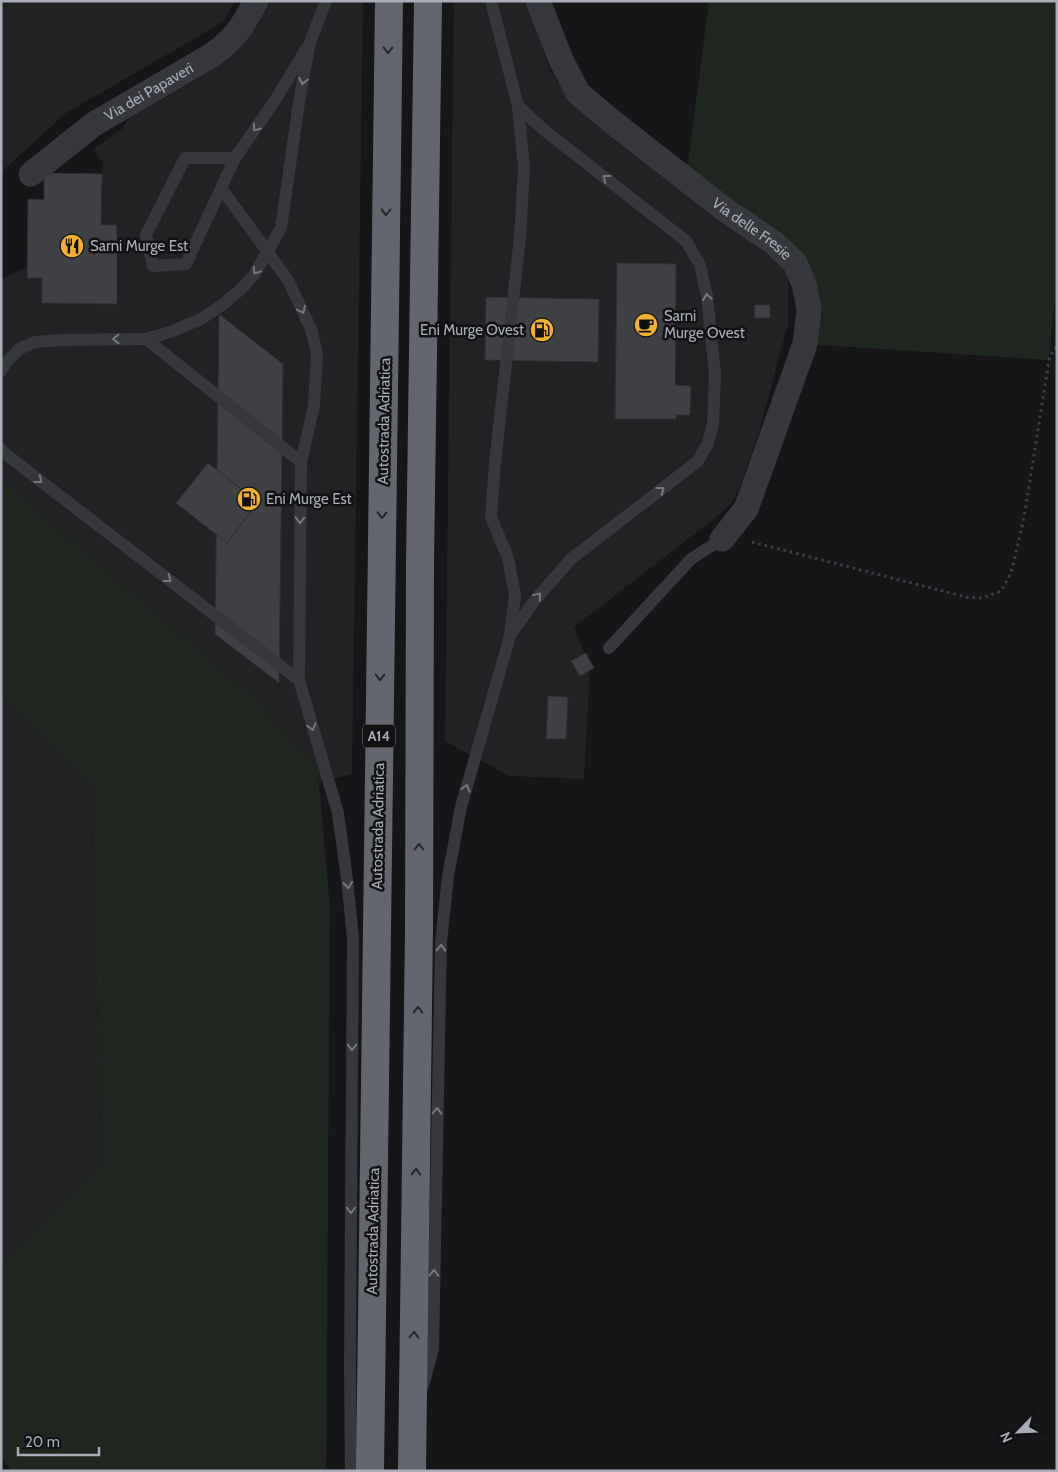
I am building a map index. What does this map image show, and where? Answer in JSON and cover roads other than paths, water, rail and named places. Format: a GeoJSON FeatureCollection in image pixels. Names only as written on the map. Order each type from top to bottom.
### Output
{"type":"FeatureCollection","features":[{"type":"Feature","properties":{"kind":"highway","name":"Autostrada Adriatica"},"geometry":{"type":"LineString","coordinates":[[370,1471],[389,1]]}},
{"type":"Feature","properties":{"kind":"highway"},"geometry":{"type":"LineString","coordinates":[[412,1471],[419,921],[420,564],[428,1]]}},
{"type":"Feature","properties":{"kind":"street","name":"Via dei Papaveri"},"geometry":{"type":"LineString","coordinates":[[31,174],[94,124],[204,60],[229,42],[243,25],[256,1]]}},
{"type":"Feature","properties":{"kind":"street","name":"Via delle Fresie"},"geometry":{"type":"LineString","coordinates":[[538,1],[561,60],[578,93],[724,209],[774,243],[795,263],[804,284],[809,309],[805,344],[746,509],[722,539]]}},
{"type":"Feature","properties":{"kind":"lane"},"geometry":{"type":"LineString","coordinates":[[235,158],[185,158],[146,235],[153,266],[186,264],[235,158],[274,102],[310,42],[326,1]]}},
{"type":"Feature","properties":{"kind":"lane"},"geometry":{"type":"LineString","coordinates":[[412,1424],[433,1349],[441,942],[448,876],[461,807],[510,636],[515,595],[508,558],[491,517],[495,463],[520,237],[524,167],[518,106],[491,1]]}},
{"type":"Feature","properties":{"kind":"lane"},"geometry":{"type":"LineString","coordinates":[[1,372],[5,364],[19,350],[35,342],[146,339],[170,332],[201,319],[240,290],[254,275],[281,228],[299,102],[310,42]]}},
{"type":"Feature","properties":{"kind":"lane"},"geometry":{"type":"LineString","coordinates":[[510,636],[535,600],[571,559],[698,462],[708,443],[713,424],[715,375],[707,296],[700,265],[686,241],[544,130],[518,106]]}},
{"type":"Feature","properties":{"kind":"lane"},"geometry":{"type":"LineString","coordinates":[[221,188],[288,280],[311,329],[317,354],[314,406],[301,462],[299,680],[338,813],[353,938],[351,1471]]}},
{"type":"Feature","properties":{"kind":"lane"},"geometry":{"type":"LineString","coordinates":[[146,339],[301,462]]}},
{"type":"Feature","properties":{"kind":"lane"},"geometry":{"type":"LineString","coordinates":[[1,449],[2,452],[299,680]]}},
{"type":"Feature","properties":{"kind":"lane"},"geometry":{"type":"LineString","coordinates":[[610,648],[691,559],[722,539]]}},
{"type":"Feature","properties":{"kind":"place","name":"Sarni Murge Est"},"geometry":{"type":"Point","coordinates":[72,246]}},
{"type":"Feature","properties":{"kind":"place","name":"Sarni Murge Ovest"},"geometry":{"type":"Point","coordinates":[646,325]}},
{"type":"Feature","properties":{"kind":"place","name":"Eni Murge Ovest"},"geometry":{"type":"Point","coordinates":[542,330]}},
{"type":"Feature","properties":{"kind":"place","name":"Eni Murge Est"},"geometry":{"type":"Point","coordinates":[249,499]}}]}
